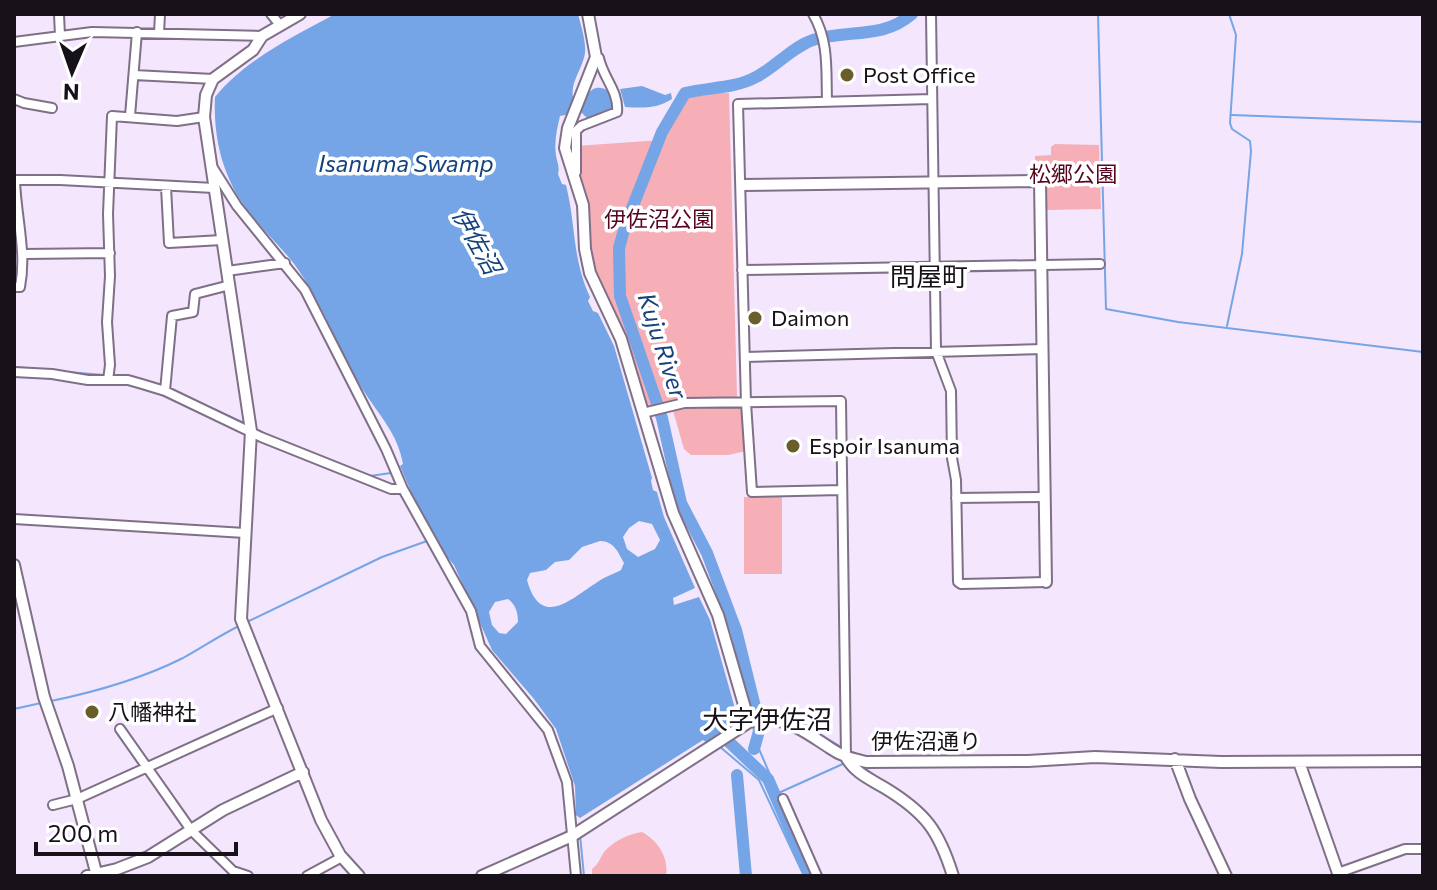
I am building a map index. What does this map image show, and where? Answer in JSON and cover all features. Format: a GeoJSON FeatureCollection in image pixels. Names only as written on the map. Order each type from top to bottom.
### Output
{"type":"FeatureCollection","features":[{"type":"Feature","properties":{"kind":"street"},"geometry":{"type":"LineString","coordinates":[[59,14],[60,36]]}},
{"type":"Feature","properties":{"kind":"street"},"geometry":{"type":"LineString","coordinates":[[159,33],[160,14]]}},
{"type":"Feature","properties":{"kind":"street"},"geometry":{"type":"LineString","coordinates":[[271,14],[280,25]]}},
{"type":"Feature","properties":{"kind":"street"},"geometry":{"type":"LineString","coordinates":[[300,14],[262,36],[253,50],[213,79],[206,95],[204,117],[251,431],[241,619],[321,820],[342,857],[359,876]]}},
{"type":"Feature","properties":{"kind":"street"},"geometry":{"type":"LineString","coordinates":[[482,876],[572,836],[755,721],[718,615],[673,513],[648,412],[621,339],[590,273],[585,249],[583,205],[565,148],[572,116],[596,57],[588,14]]}},
{"type":"Feature","properties":{"kind":"street"},"geometry":{"type":"LineString","coordinates":[[813,14],[826,47],[827,100]]}},
{"type":"Feature","properties":{"kind":"street"},"geometry":{"type":"LineString","coordinates":[[742,185],[932,181],[1039,180],[1046,582],[958,582],[951,391],[936,351],[932,181],[931,14]]}},
{"type":"Feature","properties":{"kind":"street"},"geometry":{"type":"LineString","coordinates":[[14,42],[92,32],[262,36]]}},
{"type":"Feature","properties":{"kind":"street"},"geometry":{"type":"LineString","coordinates":[[130,116],[137,32]]}},
{"type":"Feature","properties":{"kind":"street"},"geometry":{"type":"LineString","coordinates":[[579,192],[575,161],[576,131],[581,126],[617,112],[618,107],[615,92],[596,57]]}},
{"type":"Feature","properties":{"kind":"street"},"geometry":{"type":"LineString","coordinates":[[134,75],[213,79]]}},
{"type":"Feature","properties":{"kind":"street"},"geometry":{"type":"LineString","coordinates":[[14,99],[52,108]]}},
{"type":"Feature","properties":{"kind":"street"},"geometry":{"type":"LineString","coordinates":[[842,490],[752,492],[746,403],[738,104],[932,99]]}},
{"type":"Feature","properties":{"kind":"street"},"geometry":{"type":"LineString","coordinates":[[108,380],[112,116],[177,121],[204,117]]}},
{"type":"Feature","properties":{"kind":"street"},"geometry":{"type":"LineString","coordinates":[[213,168],[237,206],[305,290],[337,348],[403,489],[471,611],[480,646],[548,730],[567,782],[576,876]]}},
{"type":"Feature","properties":{"kind":"street"},"geometry":{"type":"LineString","coordinates":[[14,287],[20,287],[24,254],[16,214],[14,180],[214,188]]}},
{"type":"Feature","properties":{"kind":"street"},"geometry":{"type":"LineString","coordinates":[[166,187],[171,245],[222,240]]}},
{"type":"Feature","properties":{"kind":"street"},"geometry":{"type":"LineString","coordinates":[[24,254],[110,253]]}},
{"type":"Feature","properties":{"kind":"street"},"geometry":{"type":"LineString","coordinates":[[227,271],[285,263]]}},
{"type":"Feature","properties":{"kind":"street"},"geometry":{"type":"LineString","coordinates":[[742,270],[1100,264]]}},
{"type":"Feature","properties":{"kind":"street"},"geometry":{"type":"LineString","coordinates":[[165,391],[172,316],[193,312],[195,294],[230,285]]}},
{"type":"Feature","properties":{"kind":"street"},"geometry":{"type":"LineString","coordinates":[[745,357],[1043,349]]}},
{"type":"Feature","properties":{"kind":"street"},"geometry":{"type":"LineString","coordinates":[[14,372],[128,380],[165,391],[251,431],[391,489],[403,489]]}},
{"type":"Feature","properties":{"kind":"street"},"geometry":{"type":"LineString","coordinates":[[648,412],[684,403],[841,401],[846,757],[853,768],[906,801],[922,815],[943,845],[953,876]]}},
{"type":"Feature","properties":{"kind":"street"},"geometry":{"type":"LineString","coordinates":[[956,498],[1044,497]]}},
{"type":"Feature","properties":{"kind":"street"},"geometry":{"type":"LineString","coordinates":[[14,519],[245,533]]}},
{"type":"Feature","properties":{"kind":"street"},"geometry":{"type":"LineString","coordinates":[[14,565],[44,697],[77,799],[94,875],[148,857],[235,803],[303,772]]}},
{"type":"Feature","properties":{"kind":"street"},"geometry":{"type":"LineString","coordinates":[[53,805],[77,799],[278,708]]}},
{"type":"Feature","properties":{"kind":"street","name":"伊佐沼通り"},"geometry":{"type":"LineString","coordinates":[[755,721],[788,721],[846,757],[866,762],[1028,761],[1095,757],[1299,762],[1423,761]]}},
{"type":"Feature","properties":{"kind":"street"},"geometry":{"type":"LineString","coordinates":[[120,729],[191,830],[233,871],[248,876]]}},
{"type":"Feature","properties":{"kind":"street"},"geometry":{"type":"LineString","coordinates":[[1175,759],[1226,876]]}},
{"type":"Feature","properties":{"kind":"street"},"geometry":{"type":"LineString","coordinates":[[1299,762],[1338,875],[1405,849],[1423,849]]}},
{"type":"Feature","properties":{"kind":"street"},"geometry":{"type":"LineString","coordinates":[[783,799],[817,876]]}},
{"type":"Feature","properties":{"kind":"street"},"geometry":{"type":"LineString","coordinates":[[307,876],[342,857]]}},
{"type":"Feature","properties":{"kind":"green space","name":"伊佐沼公園"},"geometry":{"type":"Polygon","coordinates":[[[693,92],[729,93],[737,396],[735,399],[674,401],[645,409],[593,276],[576,146],[661,140],[681,102],[693,92]]]}},
{"type":"Feature","properties":{"kind":"green space","name":"松郷公園"},"geometry":{"type":"Polygon","coordinates":[[[1055,144],[1099,145],[1101,209],[1047,210],[1046,175],[1035,174],[1035,156],[1051,155],[1051,147],[1055,144]]]}},
{"type":"Feature","properties":{"kind":"green space"},"geometry":{"type":"Polygon","coordinates":[[[740,404],[744,409],[746,451],[728,455],[691,455],[684,449],[672,407],[740,404]]]}},
{"type":"Feature","properties":{"kind":"green space"},"geometry":{"type":"Polygon","coordinates":[[[782,496],[782,574],[744,574],[744,497],[782,496]]]}},
{"type":"Feature","properties":{"kind":"green space"},"geometry":{"type":"Polygon","coordinates":[[[642,832],[661,850],[666,862],[666,876],[592,876],[592,869],[608,848],[632,834],[642,832]]]}},
{"type":"Feature","properties":{"kind":"water","name":"Isanuma Swamp"},"geometry":{"type":"Polygon","coordinates":[[[335,14],[578,14],[585,53],[573,86],[573,97],[586,96],[596,88],[602,88],[610,91],[615,106],[613,111],[588,119],[581,112],[560,116],[555,145],[558,174],[562,184],[566,185],[580,269],[590,297],[588,301],[593,311],[598,313],[614,346],[653,490],[657,492],[664,517],[695,588],[673,598],[674,605],[699,597],[710,620],[734,705],[729,723],[717,735],[706,742],[703,740],[580,818],[576,815],[575,786],[556,729],[492,650],[454,565],[424,522],[400,466],[403,464],[401,453],[392,434],[355,376],[303,277],[242,203],[222,160],[216,129],[215,97],[256,60],[335,14]],[[639,521],[623,537],[627,549],[638,557],[655,549],[660,540],[652,524],[639,521]],[[600,541],[582,547],[569,560],[555,562],[546,570],[530,573],[527,580],[540,604],[558,606],[621,570],[624,563],[609,543],[600,541]],[[508,599],[495,602],[489,612],[492,625],[499,633],[506,634],[518,622],[516,609],[508,599]]]}},
{"type":"Feature","properties":{"kind":"water"},"geometry":{"type":"Polygon","coordinates":[[[642,86],[665,95],[671,93],[672,99],[655,106],[625,107],[620,89],[642,86]]]}},
{"type":"Feature","properties":{"kind":"waterway","name":"Kuju River"},"geometry":{"type":"LineString","coordinates":[[754,749],[759,731],[756,711],[736,630],[707,553],[681,503],[662,418],[620,296],[619,248],[662,132],[685,93],[748,81],[813,40],[877,31],[912,14]]}},
{"type":"Feature","properties":{"kind":"waterway"},"geometry":{"type":"LineString","coordinates":[[1098,14],[1106,309],[1178,322],[1423,352]]}},
{"type":"Feature","properties":{"kind":"waterway"},"geometry":{"type":"LineString","coordinates":[[1227,326],[1242,254],[1251,151],[1250,141],[1232,129],[1230,123],[1236,35],[1229,14]]}},
{"type":"Feature","properties":{"kind":"waterway"},"geometry":{"type":"LineString","coordinates":[[1232,115],[1423,122]]}},
{"type":"Feature","properties":{"kind":"waterway"},"geometry":{"type":"LineString","coordinates":[[14,367],[49,370]]}},
{"type":"Feature","properties":{"kind":"waterway"},"geometry":{"type":"LineString","coordinates":[[67,372],[104,375]]}},
{"type":"Feature","properties":{"kind":"waterway"},"geometry":{"type":"LineString","coordinates":[[131,377],[163,386]]}},
{"type":"Feature","properties":{"kind":"waterway"},"geometry":{"type":"LineString","coordinates":[[209,407],[246,424]]}},
{"type":"Feature","properties":{"kind":"waterway"},"geometry":{"type":"LineString","coordinates":[[370,476],[391,473]]}},
{"type":"Feature","properties":{"kind":"waterway"},"geometry":{"type":"LineString","coordinates":[[247,622],[382,557],[427,541]]}},
{"type":"Feature","properties":{"kind":"waterway"},"geometry":{"type":"LineString","coordinates":[[51,701],[102,689],[152,672],[237,627]]}},
{"type":"Feature","properties":{"kind":"waterway"},"geometry":{"type":"LineString","coordinates":[[14,709],[41,703]]}},
{"type":"Feature","properties":{"kind":"waterway"},"geometry":{"type":"LineString","coordinates":[[756,711],[794,718],[841,747]]}},
{"type":"Feature","properties":{"kind":"waterway"},"geometry":{"type":"LineString","coordinates":[[709,723],[768,779],[810,876]]}},
{"type":"Feature","properties":{"kind":"waterway"},"geometry":{"type":"LineString","coordinates":[[759,731],[759,749],[780,798]]}},
{"type":"Feature","properties":{"kind":"waterway"},"geometry":{"type":"LineString","coordinates":[[719,746],[759,780],[804,876]]}},
{"type":"Feature","properties":{"kind":"waterway"},"geometry":{"type":"LineString","coordinates":[[774,795],[845,763]]}},
{"type":"Feature","properties":{"kind":"waterway"},"geometry":{"type":"LineString","coordinates":[[863,767],[884,782]]}},
{"type":"Feature","properties":{"kind":"waterway"},"geometry":{"type":"LineString","coordinates":[[737,775],[746,876]]}},
{"type":"Feature","properties":{"kind":"waterway"},"geometry":{"type":"LineString","coordinates":[[889,785],[915,803],[934,823],[948,846],[958,876]]}},
{"type":"Feature","properties":{"kind":"waterway"},"geometry":{"type":"LineString","coordinates":[[580,835],[584,876]]}},
{"type":"Feature","properties":{"kind":"place","name":"Post Office"},"geometry":{"type":"Point","coordinates":[847,75]}},
{"type":"Feature","properties":{"kind":"place","name":"Daimon"},"geometry":{"type":"Point","coordinates":[755,318]}},
{"type":"Feature","properties":{"kind":"place","name":"Espoir Isanuma"},"geometry":{"type":"Point","coordinates":[793,446]}},
{"type":"Feature","properties":{"kind":"place","name":"八幡神社"},"geometry":{"type":"Point","coordinates":[92,712]}},
{"type":"Feature","properties":{"kind":"district","name":"問屋町"},"geometry":{"type":"Point","coordinates":[929,277]}},
{"type":"Feature","properties":{"kind":"district","name":"大字伊佐沼"},"geometry":{"type":"Point","coordinates":[767,720]}},
{"type":"Feature","properties":{"kind":"water label","name":"伊佐沼"},"geometry":{"type":"Point","coordinates":[476,241]}}]}
